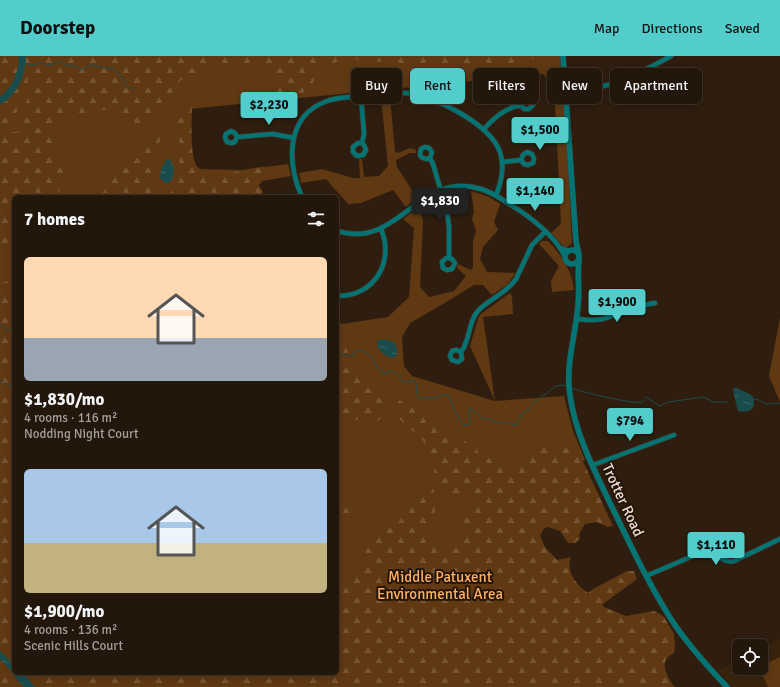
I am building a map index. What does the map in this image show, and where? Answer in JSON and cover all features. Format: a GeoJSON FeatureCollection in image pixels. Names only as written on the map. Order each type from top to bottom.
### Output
{"type":"FeatureCollection","features":[{"type":"Feature","properties":{"kind":"street","name":"Trotter Road"},"geometry":{"type":"LineString","coordinates":[[563,56],[564,68]]}},
{"type":"Feature","properties":{"kind":"street"},"geometry":{"type":"LineString","coordinates":[[602,86],[636,75],[671,56]]}},
{"type":"Feature","properties":{"kind":"street"},"geometry":{"type":"LineString","coordinates":[[402,93],[419,95],[442,104],[484,129],[497,146],[502,162],[502,177],[496,196]]}},
{"type":"Feature","properties":{"kind":"street"},"geometry":{"type":"LineString","coordinates":[[301,195],[296,182],[292,151],[296,130],[303,118],[319,104],[337,98],[351,97]]}},
{"type":"Feature","properties":{"kind":"street"},"geometry":{"type":"LineString","coordinates":[[361,104],[364,134],[362,143]]}},
{"type":"Feature","properties":{"kind":"street","name":"Trotter Road"},"geometry":{"type":"LineString","coordinates":[[567,104],[576,241],[579,257],[579,302],[570,365],[570,393],[576,423],[593,465],[646,576],[662,605],[705,664],[727,687]]}},
{"type":"Feature","properties":{"kind":"street"},"geometry":{"type":"LineString","coordinates":[[484,129],[501,114],[510,108],[520,105]]}},
{"type":"Feature","properties":{"kind":"street"},"geometry":{"type":"LineString","coordinates":[[237,137],[272,134],[294,138]]}},
{"type":"Feature","properties":{"kind":"street"},"geometry":{"type":"LineString","coordinates":[[430,158],[448,219],[449,258]]}},
{"type":"Feature","properties":{"kind":"street"},"geometry":{"type":"LineString","coordinates":[[502,162],[521,160]]}},
{"type":"Feature","properties":{"kind":"street"},"geometry":{"type":"LineString","coordinates":[[339,232],[357,235],[370,233],[381,229],[427,196],[440,190],[454,187],[468,187],[482,190],[496,196],[524,214],[545,232],[559,247],[566,261],[578,274]]}},
{"type":"Feature","properties":{"kind":"street"},"geometry":{"type":"LineString","coordinates":[[339,296],[349,295],[362,290],[373,282],[377,276],[386,256],[386,242],[381,229]]}},
{"type":"Feature","properties":{"kind":"street"},"geometry":{"type":"LineString","coordinates":[[461,352],[466,346],[475,315],[481,308],[513,284],[532,245],[545,232]]}},
{"type":"Feature","properties":{"kind":"street"},"geometry":{"type":"LineString","coordinates":[[565,257],[574,247],[576,241]]}},
{"type":"Feature","properties":{"kind":"street"},"geometry":{"type":"LineString","coordinates":[[559,247],[570,251],[576,251],[579,257],[576,263],[570,264]]}},
{"type":"Feature","properties":{"kind":"street"},"geometry":{"type":"LineString","coordinates":[[577,319],[603,319],[645,304],[655,303]]}},
{"type":"Feature","properties":{"kind":"street"},"geometry":{"type":"LineString","coordinates":[[593,465],[674,435]]}},
{"type":"Feature","properties":{"kind":"street"},"geometry":{"type":"LineString","coordinates":[[646,576],[707,550],[722,560],[734,562],[780,539]]}},
{"type":"Feature","properties":{"kind":"shaded area"},"geometry":{"type":"Polygon","coordinates":[[[780,639],[780,687],[733,687],[718,671],[732,664],[732,675],[768,675],[768,645],[780,639]]]}},
{"type":"Feature","properties":{"kind":"green space","name":"Middle Patuxent Environmental Area"},"geometry":{"type":"Polygon","coordinates":[[[0,56],[560,56],[561,68],[547,68],[547,78],[543,74],[539,74],[539,68],[473,68],[473,81],[465,82],[465,68],[410,68],[410,87],[402,88],[402,68],[351,68],[351,93],[189,109],[192,169],[243,170],[288,164],[291,176],[262,181],[252,195],[12,195],[12,675],[339,675],[339,322],[342,324],[388,317],[409,297],[414,228],[403,219],[418,208],[423,220],[420,287],[429,297],[454,291],[466,276],[457,268],[458,264],[471,270],[473,267],[473,241],[476,231],[472,219],[474,212],[471,191],[489,197],[500,204],[494,222],[498,230],[483,247],[480,259],[487,272],[515,273],[508,284],[492,295],[483,285],[474,285],[410,323],[402,337],[404,366],[412,376],[495,401],[564,396],[573,431],[585,460],[520,490],[530,538],[591,602],[634,571],[637,579],[596,609],[653,687],[0,687],[0,56]]]}},
{"type":"Feature","properties":{"kind":"green space"},"geometry":{"type":"Polygon","coordinates":[[[0,56],[541,56],[523,63],[465,69],[465,68],[410,68],[410,72],[393,63],[344,58],[327,67],[321,65],[314,75],[313,87],[309,91],[271,102],[266,101],[270,92],[272,77],[266,64],[259,63],[212,68],[198,71],[180,81],[153,121],[141,128],[121,112],[116,110],[89,112],[71,118],[59,125],[54,136],[54,155],[66,165],[65,176],[59,192],[52,195],[12,195],[12,253],[0,247],[0,56]],[[33,67],[29,69],[27,85],[20,99],[12,132],[18,132],[21,116],[30,92],[33,67]]]}},
{"type":"Feature","properties":{"kind":"green space"},"geometry":{"type":"Polygon","coordinates":[[[382,104],[391,104],[395,152],[398,153],[410,148],[416,150],[416,153],[410,153],[396,160],[397,167],[417,198],[406,207],[393,190],[361,203],[348,204],[326,179],[301,183],[299,173],[322,169],[353,178],[360,178],[359,159],[362,159],[364,177],[379,176],[388,166],[382,104]]]}},
{"type":"Feature","properties":{"kind":"green space","name":"Middle Patuxent Environmental Area"},"geometry":{"type":"Polygon","coordinates":[[[565,104],[572,243],[566,248],[551,233],[561,224],[555,105],[565,104]]]}},
{"type":"Feature","properties":{"kind":"green space"},"geometry":{"type":"Polygon","coordinates":[[[192,107],[192,149],[196,164],[199,168],[207,172],[231,173],[266,167],[267,173],[258,181],[259,186],[263,191],[262,195],[166,195],[177,186],[179,182],[181,148],[177,133],[177,122],[181,113],[192,107]]]}},
{"type":"Feature","properties":{"kind":"green space"},"geometry":{"type":"Polygon","coordinates":[[[161,132],[161,138],[152,161],[151,185],[162,195],[100,195],[110,180],[129,162],[135,160],[140,155],[146,146],[146,141],[155,133],[161,132]]]}},
{"type":"Feature","properties":{"kind":"green space"},"geometry":{"type":"Polygon","coordinates":[[[542,241],[548,241],[561,257],[571,276],[574,290],[552,292],[551,281],[559,266],[539,244],[542,241]]]}},
{"type":"Feature","properties":{"kind":"green space"},"geometry":{"type":"Polygon","coordinates":[[[12,280],[12,662],[0,651],[0,283],[12,280]]]}},
{"type":"Feature","properties":{"kind":"green space"},"geometry":{"type":"Polygon","coordinates":[[[510,293],[512,296],[513,314],[483,317],[495,401],[470,346],[478,319],[481,314],[510,293]]]}},
{"type":"Feature","properties":{"kind":"green space"},"geometry":{"type":"Polygon","coordinates":[[[780,318],[780,402],[769,376],[780,318]]]}},
{"type":"Feature","properties":{"kind":"green space"},"geometry":{"type":"Polygon","coordinates":[[[339,330],[343,335],[354,374],[427,416],[446,429],[464,438],[466,443],[472,444],[477,448],[478,453],[493,460],[510,464],[520,459],[537,443],[548,441],[565,446],[581,457],[613,526],[608,527],[597,522],[585,524],[579,534],[580,539],[575,543],[568,543],[560,531],[548,527],[543,529],[540,536],[545,547],[557,560],[571,557],[570,568],[573,578],[588,593],[627,571],[634,571],[635,577],[633,582],[605,598],[601,603],[604,607],[626,616],[654,611],[664,617],[674,634],[674,652],[666,659],[665,668],[667,675],[675,687],[35,687],[25,675],[339,675],[339,584],[351,580],[358,574],[365,561],[366,551],[374,537],[398,523],[412,502],[420,485],[431,484],[436,503],[434,516],[429,527],[429,531],[431,538],[443,555],[451,552],[461,525],[467,515],[473,511],[475,504],[475,496],[468,490],[455,496],[445,496],[439,489],[434,476],[435,460],[422,439],[397,417],[391,402],[382,400],[382,417],[378,421],[362,418],[340,430],[339,330]]]}},
{"type":"Feature","properties":{"kind":"green space"},"geometry":{"type":"Polygon","coordinates":[[[339,492],[354,503],[358,510],[343,531],[339,534],[339,492]]]}},
{"type":"Feature","properties":{"kind":"green space"},"geometry":{"type":"Polygon","coordinates":[[[780,657],[780,687],[768,687],[762,675],[768,675],[768,663],[780,657]]]}},
{"type":"Feature","properties":{"kind":"green space"},"geometry":{"type":"Polygon","coordinates":[[[0,660],[7,666],[12,672],[12,675],[14,675],[24,687],[0,687],[0,660]]]}},
{"type":"Feature","properties":{"kind":"water"},"geometry":{"type":"Polygon","coordinates":[[[169,159],[172,161],[170,163],[174,165],[173,174],[172,179],[168,183],[165,183],[160,178],[161,172],[162,167],[169,159]]]}},
{"type":"Feature","properties":{"kind":"water"},"geometry":{"type":"Polygon","coordinates":[[[379,340],[393,342],[397,347],[397,355],[393,358],[382,353],[377,345],[379,340]]]}},
{"type":"Feature","properties":{"kind":"water"},"geometry":{"type":"Polygon","coordinates":[[[734,388],[737,388],[753,397],[754,405],[749,411],[738,411],[733,391],[734,388]]]}},
{"type":"Feature","properties":{"kind":"water"},"geometry":{"type":"Polygon","coordinates":[[[0,651],[12,662],[12,672],[7,666],[0,660],[0,651]]]}},
{"type":"Feature","properties":{"kind":"water"},"geometry":{"type":"Polygon","coordinates":[[[14,675],[25,675],[35,687],[24,687],[14,675]]]}},
{"type":"Feature","properties":{"kind":"waterway"},"geometry":{"type":"LineString","coordinates":[[0,101],[10,92],[17,81],[21,69],[22,56]]}},
{"type":"Feature","properties":{"kind":"waterway"},"geometry":{"type":"LineString","coordinates":[[23,63],[32,65],[43,63],[50,65],[58,62],[69,66],[76,66],[81,70],[91,65],[114,69],[122,77],[125,85],[133,90]]}},
{"type":"Feature","properties":{"kind":"waterway"},"geometry":{"type":"LineString","coordinates":[[0,326],[4,327],[7,331],[12,330]]}},
{"type":"Feature","properties":{"kind":"waterway"},"geometry":{"type":"LineString","coordinates":[[339,353],[353,356],[356,351],[366,352],[372,357],[381,372],[394,372],[404,382],[414,380],[419,398],[435,398],[445,394],[448,395],[464,425],[470,424],[471,422],[468,414],[469,409],[473,410],[484,419],[492,419],[497,423],[518,424],[521,414],[529,409],[536,401],[556,386],[566,385]]}},
{"type":"Feature","properties":{"kind":"waterway"},"geometry":{"type":"LineString","coordinates":[[0,381],[12,386]]}},
{"type":"Feature","properties":{"kind":"waterway"},"geometry":{"type":"LineString","coordinates":[[572,388],[630,402],[642,402],[646,397],[660,406],[668,402],[704,397],[713,402],[727,402]]}},
{"type":"Feature","properties":{"kind":"waterway"},"geometry":{"type":"LineString","coordinates":[[754,399],[766,404],[780,403]]}}]}
